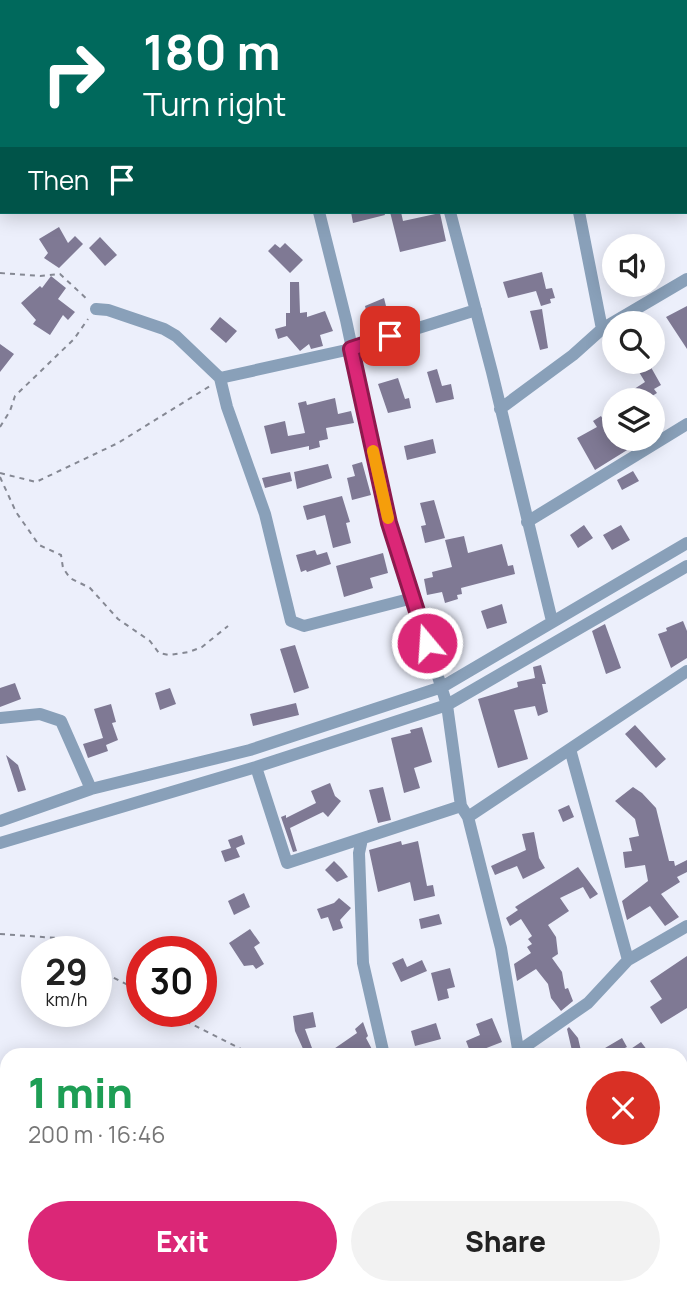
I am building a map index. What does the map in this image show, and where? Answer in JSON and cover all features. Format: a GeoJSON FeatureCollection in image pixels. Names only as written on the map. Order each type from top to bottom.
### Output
{"type":"FeatureCollection","features":[{"type":"Feature","properties":{"kind":"street"},"geometry":{"type":"LineString","coordinates":[[319,214],[389,523],[447,705],[465,811],[501,948],[516,1048]]}},
{"type":"Feature","properties":{"kind":"street"},"geometry":{"type":"LineString","coordinates":[[451,214],[552,621]]}},
{"type":"Feature","properties":{"kind":"street"},"geometry":{"type":"LineString","coordinates":[[500,409],[573,355],[602,329],[579,214]]}},
{"type":"Feature","properties":{"kind":"street"},"geometry":{"type":"LineString","coordinates":[[633,311],[687,279]]}},
{"type":"Feature","properties":{"kind":"street"},"geometry":{"type":"LineString","coordinates":[[96,309],[108,310],[164,329],[176,336],[220,378],[227,407],[265,514],[291,621],[304,625],[413,598]]}},
{"type":"Feature","properties":{"kind":"street"},"geometry":{"type":"LineString","coordinates":[[220,378],[351,349],[476,310]]}},
{"type":"Feature","properties":{"kind":"street"},"geometry":{"type":"LineString","coordinates":[[527,522],[687,424]]}},
{"type":"Feature","properties":{"kind":"street"},"geometry":{"type":"LineString","coordinates":[[0,821],[91,789],[250,750],[442,687],[687,544]]}},
{"type":"Feature","properties":{"kind":"street"},"geometry":{"type":"LineString","coordinates":[[0,843],[256,767],[447,705],[687,566]]}},
{"type":"Feature","properties":{"kind":"street"},"geometry":{"type":"LineString","coordinates":[[256,767],[287,863],[465,811],[570,749],[687,671]]}},
{"type":"Feature","properties":{"kind":"street"},"geometry":{"type":"LineString","coordinates":[[0,718],[40,714],[61,721],[91,789]]}},
{"type":"Feature","properties":{"kind":"street"},"geometry":{"type":"LineString","coordinates":[[570,749],[628,960]]}},
{"type":"Feature","properties":{"kind":"street"},"geometry":{"type":"LineString","coordinates":[[362,839],[359,853],[363,963],[382,1048]]}},
{"type":"Feature","properties":{"kind":"street"},"geometry":{"type":"LineString","coordinates":[[525,1048],[588,1003],[628,960],[687,926]]}},
{"type":"Feature","properties":{"kind":"path"},"geometry":{"type":"LineString","coordinates":[[0,273],[40,276],[60,274],[96,309],[74,339],[15,396],[0,427]]}},
{"type":"Feature","properties":{"kind":"path"},"geometry":{"type":"LineString","coordinates":[[0,473],[36,482],[118,443],[195,397],[220,378]]}},
{"type":"Feature","properties":{"kind":"path"},"geometry":{"type":"LineString","coordinates":[[0,477],[16,512],[39,545],[61,555],[63,568],[70,578],[90,589],[118,619],[150,641],[159,653],[169,655],[189,652],[201,647],[228,626]]}},
{"type":"Feature","properties":{"kind":"path"},"geometry":{"type":"LineString","coordinates":[[0,934],[28,936]]}},
{"type":"Feature","properties":{"kind":"path"},"geometry":{"type":"LineString","coordinates":[[198,1027],[239,1048]]}},
{"type":"Feature","properties":{"kind":"building"},"geometry":{"type":"Polygon","coordinates":[[[351,214],[385,215],[353,223],[351,214]]]}},
{"type":"Feature","properties":{"kind":"building"},"geometry":{"type":"Polygon","coordinates":[[[390,214],[401,214],[403,221],[440,214],[446,241],[400,252],[390,214]]]}},
{"type":"Feature","properties":{"kind":"building"},"geometry":{"type":"Polygon","coordinates":[[[59,227],[68,243],[75,236],[83,244],[59,268],[44,258],[48,253],[39,239],[59,227]]]}},
{"type":"Feature","properties":{"kind":"building"},"geometry":{"type":"Polygon","coordinates":[[[100,237],[117,255],[105,266],[89,248],[100,237]]]}},
{"type":"Feature","properties":{"kind":"building"},"geometry":{"type":"Polygon","coordinates":[[[285,243],[303,260],[290,273],[268,251],[275,244],[280,248],[285,243]]]}},
{"type":"Feature","properties":{"kind":"building"},"geometry":{"type":"Polygon","coordinates":[[[542,272],[546,289],[552,288],[555,298],[550,299],[551,303],[541,306],[536,291],[508,298],[503,282],[542,272]]]}},
{"type":"Feature","properties":{"kind":"building"},"geometry":{"type":"Polygon","coordinates":[[[51,276],[66,288],[58,299],[75,312],[68,320],[63,315],[50,335],[33,324],[36,320],[21,303],[40,286],[42,288],[51,276]]]}},
{"type":"Feature","properties":{"kind":"building"},"geometry":{"type":"Polygon","coordinates":[[[290,282],[299,282],[300,313],[307,312],[307,317],[325,311],[333,331],[320,335],[323,346],[311,349],[309,344],[300,351],[287,336],[278,339],[275,329],[286,326],[286,313],[290,313],[290,282]]]}},
{"type":"Feature","properties":{"kind":"building"},"geometry":{"type":"Polygon","coordinates":[[[384,298],[389,318],[386,319],[387,325],[371,329],[365,306],[384,298]]]}},
{"type":"Feature","properties":{"kind":"building"},"geometry":{"type":"Polygon","coordinates":[[[687,306],[687,349],[666,317],[687,306]]]}},
{"type":"Feature","properties":{"kind":"building"},"geometry":{"type":"Polygon","coordinates":[[[542,309],[548,348],[540,350],[530,311],[542,309]]]}},
{"type":"Feature","properties":{"kind":"building"},"geometry":{"type":"Polygon","coordinates":[[[220,317],[237,331],[226,343],[210,329],[220,317]]]}},
{"type":"Feature","properties":{"kind":"building"},"geometry":{"type":"Polygon","coordinates":[[[0,344],[14,354],[0,372],[0,344]]]}},
{"type":"Feature","properties":{"kind":"building"},"geometry":{"type":"Polygon","coordinates":[[[437,369],[442,386],[451,384],[454,399],[436,403],[427,372],[437,369]]]}},
{"type":"Feature","properties":{"kind":"building"},"geometry":{"type":"Polygon","coordinates":[[[640,374],[655,374],[661,385],[656,388],[636,388],[645,382],[640,374]]]}},
{"type":"Feature","properties":{"kind":"building"},"geometry":{"type":"Polygon","coordinates":[[[398,378],[405,399],[409,398],[411,408],[388,413],[378,384],[398,378]]]}},
{"type":"Feature","properties":{"kind":"building"},"geometry":{"type":"Polygon","coordinates":[[[335,398],[338,414],[351,411],[354,423],[326,428],[328,439],[319,441],[320,447],[309,450],[309,446],[271,454],[264,426],[285,421],[288,436],[305,433],[298,403],[306,401],[307,405],[335,398]]]}},
{"type":"Feature","properties":{"kind":"building"},"geometry":{"type":"Polygon","coordinates":[[[602,418],[602,451],[626,451],[595,470],[577,438],[597,427],[593,421],[602,418]]]}},
{"type":"Feature","properties":{"kind":"building"},"geometry":{"type":"Polygon","coordinates":[[[433,439],[436,453],[407,460],[404,446],[433,439]]]}},
{"type":"Feature","properties":{"kind":"building"},"geometry":{"type":"Polygon","coordinates":[[[362,462],[371,495],[352,500],[347,478],[355,476],[352,465],[362,462]]]}},
{"type":"Feature","properties":{"kind":"building"},"geometry":{"type":"Polygon","coordinates":[[[328,464],[332,478],[297,489],[294,472],[328,464]]]}},
{"type":"Feature","properties":{"kind":"building"},"geometry":{"type":"Polygon","coordinates":[[[633,471],[639,481],[622,490],[617,480],[633,471]]]}},
{"type":"Feature","properties":{"kind":"building"},"geometry":{"type":"Polygon","coordinates":[[[290,472],[292,481],[265,488],[262,478],[290,472]]]}},
{"type":"Feature","properties":{"kind":"building"},"geometry":{"type":"Polygon","coordinates":[[[342,496],[350,522],[346,523],[351,543],[333,548],[325,515],[307,520],[303,506],[342,496]]]}},
{"type":"Feature","properties":{"kind":"building"},"geometry":{"type":"Polygon","coordinates":[[[434,500],[445,538],[425,543],[421,526],[426,525],[420,503],[434,500]]]}},
{"type":"Feature","properties":{"kind":"building"},"geometry":{"type":"Polygon","coordinates":[[[584,525],[593,538],[578,548],[570,535],[584,525]]]}},
{"type":"Feature","properties":{"kind":"building"},"geometry":{"type":"Polygon","coordinates":[[[621,525],[630,540],[612,550],[603,535],[621,525]]]}},
{"type":"Feature","properties":{"kind":"building"},"geometry":{"type":"Polygon","coordinates":[[[464,536],[468,553],[502,544],[508,566],[513,565],[515,574],[461,588],[462,594],[457,595],[458,599],[445,603],[442,592],[427,595],[424,579],[433,577],[432,572],[452,567],[445,540],[464,536]]]}},
{"type":"Feature","properties":{"kind":"building"},"geometry":{"type":"Polygon","coordinates":[[[315,550],[317,555],[327,552],[331,564],[301,572],[296,555],[315,550]]]}},
{"type":"Feature","properties":{"kind":"building"},"geometry":{"type":"Polygon","coordinates":[[[383,553],[388,573],[370,578],[373,588],[344,597],[336,566],[383,553]]]}},
{"type":"Feature","properties":{"kind":"building"},"geometry":{"type":"Polygon","coordinates":[[[502,604],[507,623],[487,629],[481,611],[502,604]]]}},
{"type":"Feature","properties":{"kind":"building"},"geometry":{"type":"Polygon","coordinates":[[[683,621],[687,631],[687,658],[671,668],[658,634],[683,621]]]}},
{"type":"Feature","properties":{"kind":"building"},"geometry":{"type":"Polygon","coordinates":[[[605,624],[621,668],[606,674],[592,631],[605,624]]]}},
{"type":"Feature","properties":{"kind":"building"},"geometry":{"type":"Polygon","coordinates":[[[295,645],[309,688],[294,693],[280,649],[295,645]]]}},
{"type":"Feature","properties":{"kind":"building"},"geometry":{"type":"Polygon","coordinates":[[[541,665],[546,684],[542,684],[548,712],[538,716],[535,706],[514,710],[528,759],[498,768],[478,699],[518,687],[517,682],[535,678],[533,667],[541,665]]]}},
{"type":"Feature","properties":{"kind":"building"},"geometry":{"type":"Polygon","coordinates":[[[15,683],[21,699],[0,707],[0,688],[15,683]]]}},
{"type":"Feature","properties":{"kind":"building"},"geometry":{"type":"Polygon","coordinates":[[[170,688],[176,704],[160,710],[155,693],[170,688]]]}},
{"type":"Feature","properties":{"kind":"building"},"geometry":{"type":"Polygon","coordinates":[[[296,703],[299,715],[253,726],[250,714],[296,703]]]}},
{"type":"Feature","properties":{"kind":"building"},"geometry":{"type":"Polygon","coordinates":[[[111,704],[116,722],[112,723],[118,740],[106,745],[108,751],[88,758],[83,744],[103,738],[94,709],[111,704]]]}},
{"type":"Feature","properties":{"kind":"building"},"geometry":{"type":"Polygon","coordinates":[[[635,725],[666,759],[656,768],[625,734],[635,725]]]}},
{"type":"Feature","properties":{"kind":"building"},"geometry":{"type":"Polygon","coordinates":[[[422,727],[432,762],[414,768],[420,788],[404,793],[391,738],[422,727]]]}},
{"type":"Feature","properties":{"kind":"building"},"geometry":{"type":"Polygon","coordinates":[[[6,755],[18,765],[26,790],[18,792],[6,755]]]}},
{"type":"Feature","properties":{"kind":"building"},"geometry":{"type":"Polygon","coordinates":[[[330,783],[335,796],[341,801],[328,817],[323,812],[290,828],[297,851],[293,852],[281,817],[286,815],[286,818],[316,803],[311,791],[330,783]]]}},
{"type":"Feature","properties":{"kind":"building"},"geometry":{"type":"Polygon","coordinates":[[[383,787],[391,820],[378,823],[369,790],[383,787]]]}},
{"type":"Feature","properties":{"kind":"building"},"geometry":{"type":"Polygon","coordinates":[[[633,787],[656,808],[669,861],[674,861],[675,866],[687,860],[687,872],[677,877],[680,882],[661,894],[679,917],[665,926],[650,906],[627,920],[622,901],[648,881],[645,865],[625,868],[623,852],[632,851],[629,838],[639,836],[635,819],[615,801],[633,787]]]}},
{"type":"Feature","properties":{"kind":"building"},"geometry":{"type":"Polygon","coordinates":[[[569,805],[574,817],[563,822],[558,810],[569,805]]]}},
{"type":"Feature","properties":{"kind":"building"},"geometry":{"type":"Polygon","coordinates":[[[534,832],[539,858],[545,868],[523,879],[517,866],[495,875],[491,866],[526,850],[522,834],[534,832]]]}},
{"type":"Feature","properties":{"kind":"building"},"geometry":{"type":"Polygon","coordinates":[[[242,835],[245,844],[236,848],[240,857],[225,862],[221,851],[231,848],[228,840],[242,835]]]}},
{"type":"Feature","properties":{"kind":"building"},"geometry":{"type":"Polygon","coordinates":[[[401,841],[402,845],[418,841],[427,886],[433,885],[435,896],[414,901],[410,882],[378,892],[369,850],[401,841]]]}},
{"type":"Feature","properties":{"kind":"building"},"geometry":{"type":"Polygon","coordinates":[[[334,861],[348,877],[337,882],[325,870],[334,861]]]}},
{"type":"Feature","properties":{"kind":"building"},"geometry":{"type":"Polygon","coordinates":[[[578,867],[598,894],[590,899],[583,887],[560,898],[569,911],[548,925],[556,937],[558,954],[552,958],[562,972],[565,989],[568,988],[573,1001],[561,1011],[551,998],[548,984],[536,969],[517,981],[514,964],[531,953],[527,947],[532,944],[528,939],[532,936],[521,919],[510,926],[506,918],[518,910],[515,907],[578,867]]]}},
{"type":"Feature","properties":{"kind":"building"},"geometry":{"type":"Polygon","coordinates":[[[244,893],[250,907],[234,915],[228,901],[244,893]]]}},
{"type":"Feature","properties":{"kind":"building"},"geometry":{"type":"Polygon","coordinates":[[[339,898],[351,908],[340,920],[343,928],[333,931],[328,917],[321,919],[317,909],[334,903],[339,898]]]}},
{"type":"Feature","properties":{"kind":"building"},"geometry":{"type":"Polygon","coordinates":[[[439,914],[442,924],[421,929],[419,919],[439,914]]]}},
{"type":"Feature","properties":{"kind":"building"},"geometry":{"type":"Polygon","coordinates":[[[250,929],[260,943],[254,947],[264,964],[256,969],[253,965],[244,966],[229,943],[250,929]]]}},
{"type":"Feature","properties":{"kind":"building"},"geometry":{"type":"Polygon","coordinates":[[[687,956],[687,1008],[661,1024],[650,1007],[662,999],[650,981],[687,956]]]}},
{"type":"Feature","properties":{"kind":"building"},"geometry":{"type":"Polygon","coordinates":[[[403,958],[407,967],[422,960],[427,971],[401,982],[392,963],[403,958]]]}},
{"type":"Feature","properties":{"kind":"building"},"geometry":{"type":"Polygon","coordinates":[[[450,968],[455,987],[447,989],[449,998],[438,1001],[431,973],[450,968]]]}},
{"type":"Feature","properties":{"kind":"building"},"geometry":{"type":"Polygon","coordinates":[[[313,1012],[316,1027],[305,1029],[312,1048],[303,1048],[295,1031],[293,1016],[313,1012]]]}},
{"type":"Feature","properties":{"kind":"building"},"geometry":{"type":"Polygon","coordinates":[[[492,1018],[502,1042],[486,1048],[469,1048],[466,1041],[480,1035],[476,1024],[492,1018]]]}},
{"type":"Feature","properties":{"kind":"building"},"geometry":{"type":"Polygon","coordinates":[[[363,1022],[371,1048],[335,1048],[357,1033],[355,1029],[363,1022]]]}},
{"type":"Feature","properties":{"kind":"building"},"geometry":{"type":"Polygon","coordinates":[[[436,1023],[441,1039],[415,1046],[411,1031],[436,1023]]]}},
{"type":"Feature","properties":{"kind":"building"},"geometry":{"type":"Polygon","coordinates":[[[569,1027],[578,1038],[580,1048],[571,1048],[567,1029],[569,1027]]]}},
{"type":"Feature","properties":{"kind":"building"},"geometry":{"type":"Polygon","coordinates":[[[622,1038],[627,1047],[625,1048],[605,1048],[622,1038]]]}},
{"type":"Feature","properties":{"kind":"building"},"geometry":{"type":"Polygon","coordinates":[[[641,1042],[646,1048],[632,1048],[641,1042]]]}},
{"type":"Feature","properties":{"kind":"slow traffic"},"geometry":{"type":"LineString","coordinates":[[373,451],[388,518]]}},
{"type":"Feature","properties":{"kind":"route"},"geometry":{"type":"LineString","coordinates":[[390,336],[351,349],[389,523],[427,643]]}}]}
